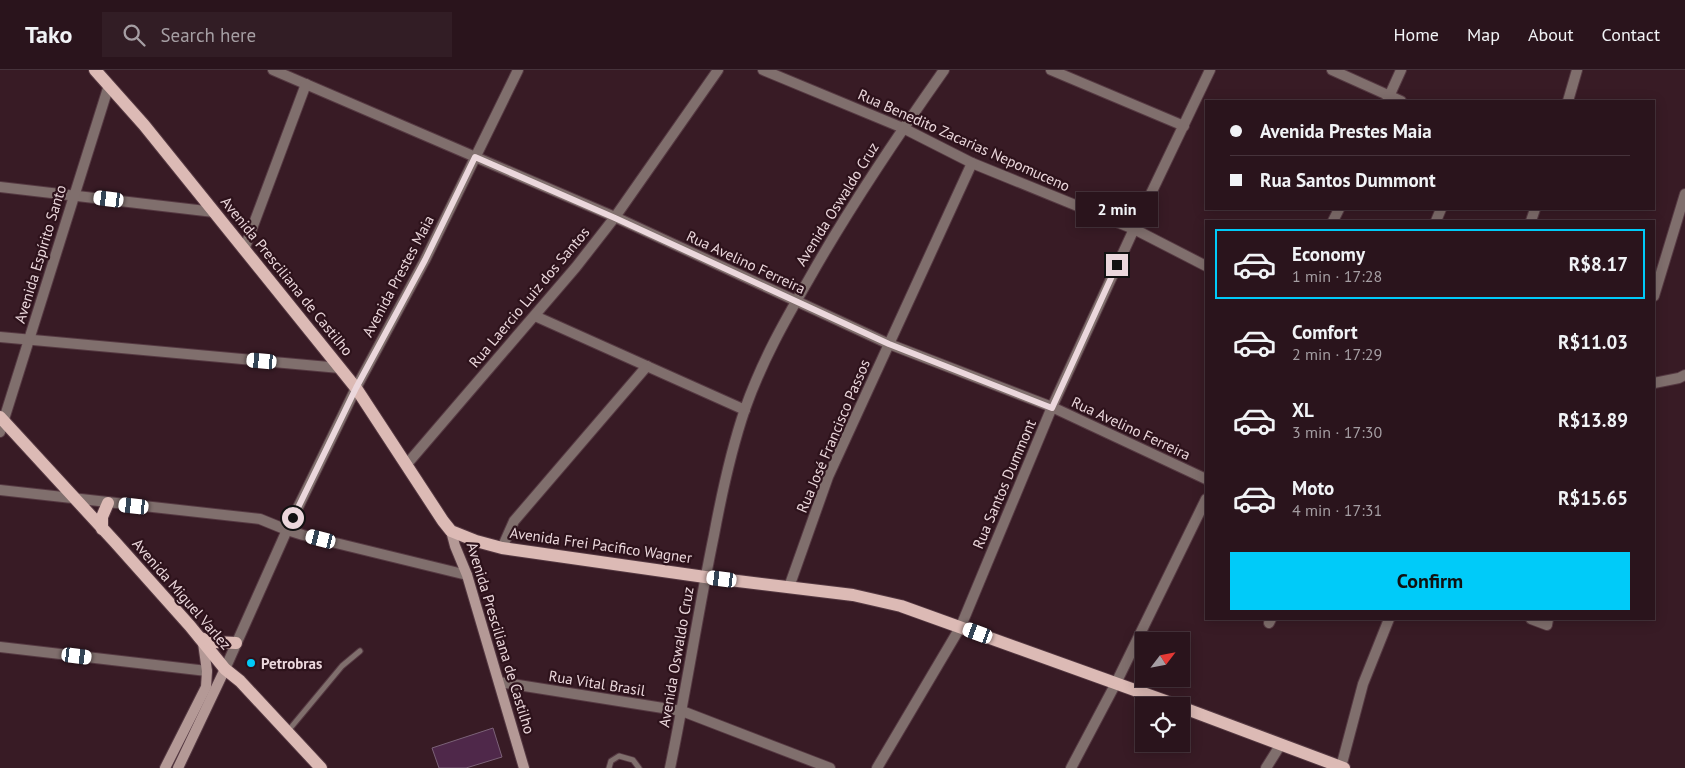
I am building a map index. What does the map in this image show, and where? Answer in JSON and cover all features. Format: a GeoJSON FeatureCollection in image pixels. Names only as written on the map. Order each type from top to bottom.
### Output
{"type":"FeatureCollection","features":[{"type":"Feature","properties":{"kind":"main road","name":"Avenida Presciliana de Castilho"},"geometry":{"type":"LineString","coordinates":[[95,70],[144,125],[356,388],[451,531]]}},
{"type":"Feature","properties":{"kind":"main road","name":"Avenida Miguel Varlez"},"geometry":{"type":"LineString","coordinates":[[1,423],[76,500],[202,640],[225,669],[240,682],[321,768]]}},
{"type":"Feature","properties":{"kind":"main road"},"geometry":{"type":"LineString","coordinates":[[102,529],[102,517],[108,503]]}},
{"type":"Feature","properties":{"kind":"main road","name":"Avenida Frei Pacifico Wagner"},"geometry":{"type":"LineString","coordinates":[[451,531],[476,542],[502,548],[705,577],[853,595],[901,606],[961,626],[1153,697]]}},
{"type":"Feature","properties":{"kind":"main road"},"geometry":{"type":"LineString","coordinates":[[202,640],[236,643]]}},
{"type":"Feature","properties":{"kind":"main road","name":"Avenida Frei Pacifico Wagner"},"geometry":{"type":"LineString","coordinates":[[1190,711],[1342,768]]}},
{"type":"Feature","properties":{"kind":"street","name":"Rua Avelino Ferreira"},"geometry":{"type":"LineString","coordinates":[[273,70],[286,73],[306,84],[615,218],[889,344],[1052,408],[1205,479]]}},
{"type":"Feature","properties":{"kind":"street","name":"Avenida Prestes Maia"},"geometry":{"type":"LineString","coordinates":[[178,768],[225,669],[287,530],[356,388],[425,260],[518,70]]}},
{"type":"Feature","properties":{"kind":"street","name":"Rua Laercio Luiz dos Santos"},"geometry":{"type":"LineString","coordinates":[[406,464],[535,316],[615,218],[718,70]]}},
{"type":"Feature","properties":{"kind":"street","name":"Rua Benedito Zacarias Nepomuceno"},"geometry":{"type":"LineString","coordinates":[[763,70],[903,128],[972,163],[1134,229],[1205,265]]}},
{"type":"Feature","properties":{"kind":"street","name":"Avenida Oswaldo Cruz"},"geometry":{"type":"LineString","coordinates":[[670,768],[726,474],[745,410],[765,358],[843,220],[903,128],[944,70]]}},
{"type":"Feature","properties":{"kind":"street"},"geometry":{"type":"LineString","coordinates":[[1051,70],[1184,126]]}},
{"type":"Feature","properties":{"kind":"street","name":"Rua Santos Dummont"},"geometry":{"type":"LineString","coordinates":[[877,768],[961,626],[1052,408],[1134,229],[1210,70]]}},
{"type":"Feature","properties":{"kind":"street"},"geometry":{"type":"LineString","coordinates":[[1332,70],[1388,98],[1401,70]]}},
{"type":"Feature","properties":{"kind":"street"},"geometry":{"type":"LineString","coordinates":[[1568,100],[1577,70]]}},
{"type":"Feature","properties":{"kind":"street"},"geometry":{"type":"LineString","coordinates":[[244,250],[306,84]]}},
{"type":"Feature","properties":{"kind":"street","name":"Avenida Espírito Santo"},"geometry":{"type":"LineString","coordinates":[[1,423],[109,85]]}},
{"type":"Feature","properties":{"kind":"street","name":"Rua José Francisco Passos"},"geometry":{"type":"LineString","coordinates":[[789,587],[828,477],[972,163]]}},
{"type":"Feature","properties":{"kind":"street"},"geometry":{"type":"LineString","coordinates":[[0,187],[214,212]]}},
{"type":"Feature","properties":{"kind":"street"},"geometry":{"type":"LineString","coordinates":[[1655,293],[1685,194]]}},
{"type":"Feature","properties":{"kind":"street"},"geometry":{"type":"LineString","coordinates":[[535,316],[745,410]]}},
{"type":"Feature","properties":{"kind":"street"},"geometry":{"type":"LineString","coordinates":[[0,337],[340,368]]}},
{"type":"Feature","properties":{"kind":"street"},"geometry":{"type":"LineString","coordinates":[[502,548],[514,521],[647,366]]}},
{"type":"Feature","properties":{"kind":"street"},"geometry":{"type":"LineString","coordinates":[[1655,383],[1685,375]]}},
{"type":"Feature","properties":{"kind":"street"},"geometry":{"type":"LineString","coordinates":[[0,490],[76,500],[260,519],[287,530],[467,575]]}},
{"type":"Feature","properties":{"kind":"street"},"geometry":{"type":"LineString","coordinates":[[1071,768],[1116,683],[1205,501]]}},
{"type":"Feature","properties":{"kind":"street","name":"Avenida Presciliana de Castilho"},"geometry":{"type":"LineString","coordinates":[[451,531],[467,575],[524,768]]}},
{"type":"Feature","properties":{"kind":"street"},"geometry":{"type":"LineString","coordinates":[[1342,768],[1363,684],[1388,620]]}},
{"type":"Feature","properties":{"kind":"street"},"geometry":{"type":"LineString","coordinates":[[165,768],[206,687],[207,671],[202,640]]}},
{"type":"Feature","properties":{"kind":"street"},"geometry":{"type":"LineString","coordinates":[[0,647],[207,671]]}},
{"type":"Feature","properties":{"kind":"street","name":"Rua Vital Brasil"},"geometry":{"type":"LineString","coordinates":[[498,682],[682,711],[830,768]]}},
{"type":"Feature","properties":{"kind":"street"},"geometry":{"type":"LineString","coordinates":[[1266,768],[1281,744]]}},
{"type":"Feature","properties":{"kind":"lane"},"geometry":{"type":"LineString","coordinates":[[288,732],[342,666],[360,651]]}},
{"type":"Feature","properties":{"kind":"lane"},"geometry":{"type":"LineString","coordinates":[[609,768],[611,761],[620,756],[633,760],[639,768]]}},
{"type":"Feature","properties":{"kind":"building"},"geometry":{"type":"Polygon","coordinates":[[[493,728],[502,757],[466,768],[439,768],[432,748],[493,728]]]}},
{"type":"Feature","properties":{"kind":"place","name":"Petrobras"},"geometry":{"type":"Point","coordinates":[251,663]}},
{"type":"Feature","properties":{"kind":"route"},"geometry":{"type":"LineString","coordinates":[[293,518],[356,388],[425,260],[475,157],[615,218],[889,344],[1052,408],[1117,265]]}}]}
